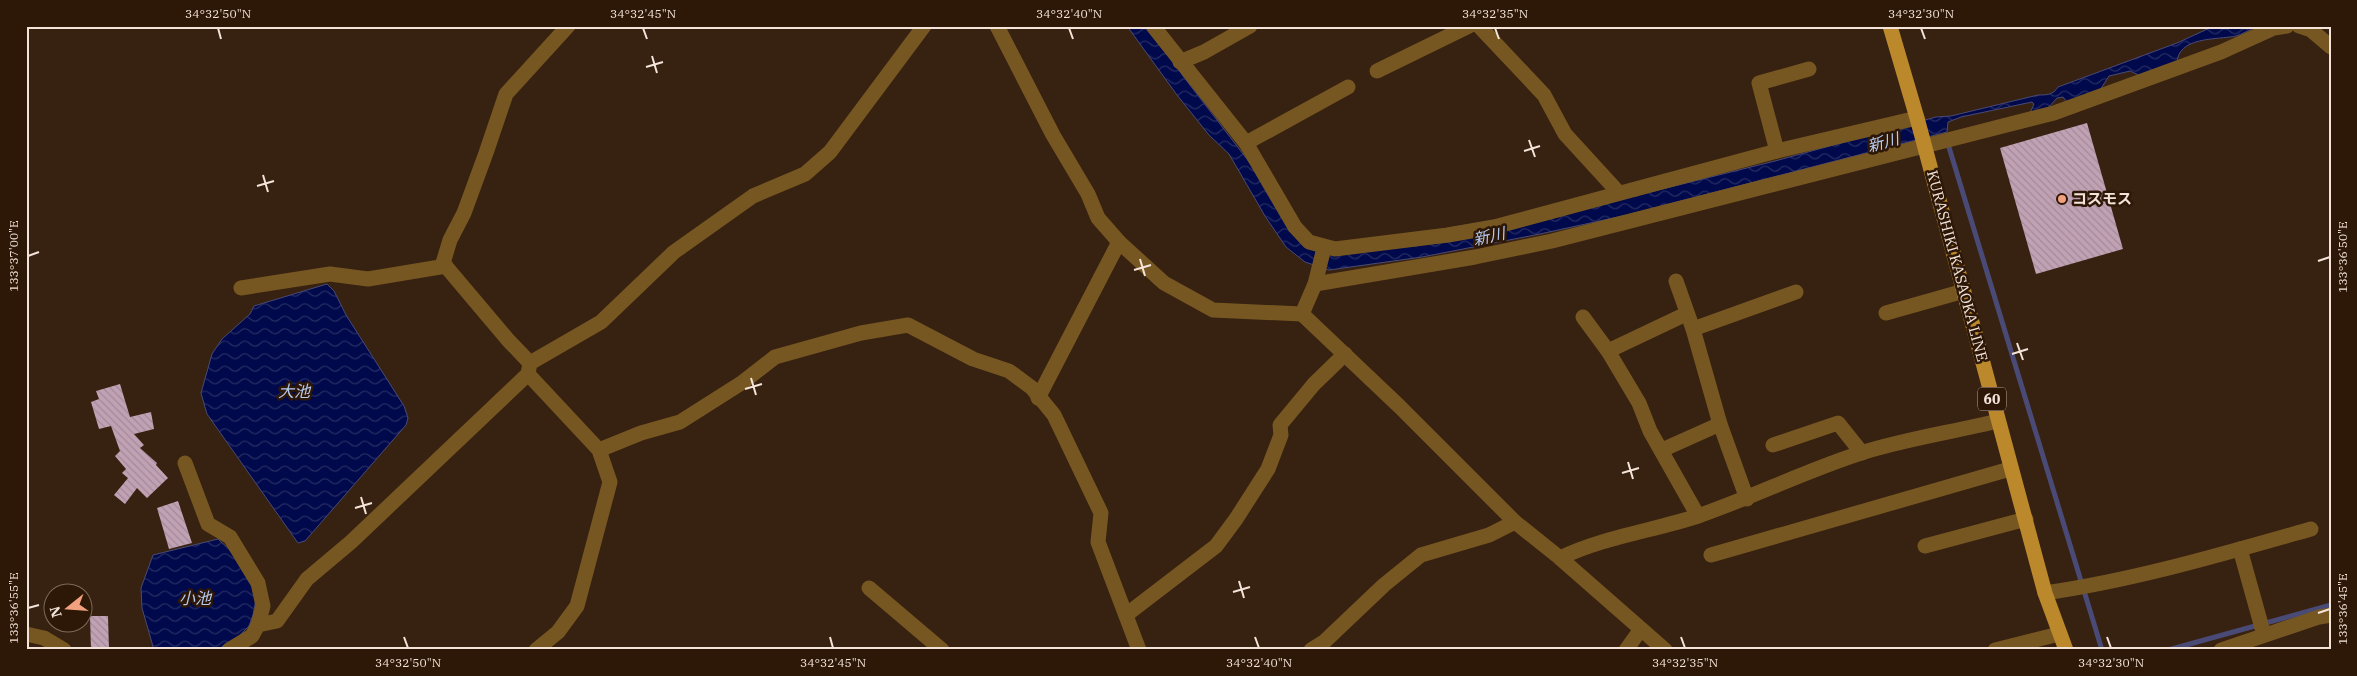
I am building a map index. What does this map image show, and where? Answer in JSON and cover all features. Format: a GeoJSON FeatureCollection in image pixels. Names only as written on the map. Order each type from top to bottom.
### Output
{"type":"FeatureCollection","features":[{"type":"Feature","properties":{"kind":"main road","name":"KURASHIKI KASAOKA LINE"},"geometry":{"type":"LineString","coordinates":[[1890,26],[1925,147],[2010,469],[2026,519],[2045,593],[2066,650]]}},
{"type":"Feature","properties":{"kind":"street"},"geometry":{"type":"LineString","coordinates":[[536,650],[558,632],[577,606],[610,482],[599,450],[443,263],[450,240],[464,213],[506,94],[568,26]]}},
{"type":"Feature","properties":{"kind":"street"},"geometry":{"type":"LineString","coordinates":[[258,625],[277,621],[307,579],[351,542],[529,368],[600,322],[674,252],[753,196],[804,174],[824,158],[924,26]]}},
{"type":"Feature","properties":{"kind":"street"},"geometry":{"type":"LineString","coordinates":[[997,26],[1053,135],[1088,194],[1098,218],[1119,242],[1164,283],[1213,310],[1302,314],[1423,429],[1515,522],[1560,558],[1665,650]]}},
{"type":"Feature","properties":{"kind":"street"},"geometry":{"type":"LineString","coordinates":[[1153,26],[1246,142],[1295,227],[1309,242],[1324,248],[1354,247],[1494,227],[1776,151],[1917,118]]}},
{"type":"Feature","properties":{"kind":"street"},"geometry":{"type":"LineString","coordinates":[[1180,62],[1204,52],[1250,26]]}},
{"type":"Feature","properties":{"kind":"street"},"geometry":{"type":"LineString","coordinates":[[1377,71],[1469,26]]}},
{"type":"Feature","properties":{"kind":"street"},"geometry":{"type":"LineString","coordinates":[[1479,26],[1544,94],[1564,134],[1619,192]]}},
{"type":"Feature","properties":{"kind":"street"},"geometry":{"type":"LineString","coordinates":[[1315,284],[1475,257],[1552,241],[1925,147],[1961,135],[2054,113],[2221,52],[2274,28],[2287,26]]}},
{"type":"Feature","properties":{"kind":"street"},"geometry":{"type":"LineString","coordinates":[[2299,26],[2310,30],[2331,47]]}},
{"type":"Feature","properties":{"kind":"street"},"geometry":{"type":"LineString","coordinates":[[1776,151],[1759,83],[1810,69]]}},
{"type":"Feature","properties":{"kind":"street"},"geometry":{"type":"LineString","coordinates":[[1246,142],[1348,87]]}},
{"type":"Feature","properties":{"kind":"street"},"geometry":{"type":"LineString","coordinates":[[1038,398],[1119,242]]}},
{"type":"Feature","properties":{"kind":"street"},"geometry":{"type":"LineString","coordinates":[[1302,314],[1315,284],[1324,248]]}},
{"type":"Feature","properties":{"kind":"street"},"geometry":{"type":"LineString","coordinates":[[241,288],[330,274],[368,279],[446,266]]}},
{"type":"Feature","properties":{"kind":"street"},"geometry":{"type":"LineString","coordinates":[[1676,281],[1686,314],[1693,329],[1720,424],[1747,499]]}},
{"type":"Feature","properties":{"kind":"street"},"geometry":{"type":"LineString","coordinates":[[1886,313],[1964,291]]}},
{"type":"Feature","properties":{"kind":"street"},"geometry":{"type":"LineString","coordinates":[[1693,329],[1796,292]]}},
{"type":"Feature","properties":{"kind":"street"},"geometry":{"type":"LineString","coordinates":[[1608,351],[1686,314]]}},
{"type":"Feature","properties":{"kind":"street"},"geometry":{"type":"LineString","coordinates":[[1583,317],[1608,351],[1639,403],[1650,430],[1698,516]]}},
{"type":"Feature","properties":{"kind":"street"},"geometry":{"type":"LineString","coordinates":[[599,450],[641,433],[680,422],[743,382],[774,357],[861,332],[908,325],[973,359],[1009,370],[1032,388],[1038,398],[1054,415],[1101,513],[1098,542],[1138,650]]}},
{"type":"Feature","properties":{"kind":"street"},"geometry":{"type":"LineString","coordinates":[[1126,615],[1216,546],[1236,519],[1268,468],[1281,435],[1280,425],[1314,384],[1345,354]]}},
{"type":"Feature","properties":{"kind":"street"},"geometry":{"type":"LineString","coordinates":[[1560,558],[1605,540],[1670,525],[1747,499],[1800,475],[1862,453],[1998,421]]}},
{"type":"Feature","properties":{"kind":"street"},"geometry":{"type":"LineString","coordinates":[[1773,445],[1838,423],[1862,453]]}},
{"type":"Feature","properties":{"kind":"street"},"geometry":{"type":"LineString","coordinates":[[1662,450],[1720,424]]}},
{"type":"Feature","properties":{"kind":"street"},"geometry":{"type":"LineString","coordinates":[[184,463],[208,524],[230,537],[258,583],[263,606],[258,625],[252,636],[229,650]]}},
{"type":"Feature","properties":{"kind":"street"},"geometry":{"type":"LineString","coordinates":[[1711,555],[2010,469]]}},
{"type":"Feature","properties":{"kind":"street"},"geometry":{"type":"LineString","coordinates":[[1925,546],[2026,519]]}},
{"type":"Feature","properties":{"kind":"street"},"geometry":{"type":"LineString","coordinates":[[1321,647],[1384,585],[1421,555],[1489,535],[1515,522]]}},
{"type":"Feature","properties":{"kind":"street"},"geometry":{"type":"LineString","coordinates":[[2045,593],[2076,589],[2240,549],[2310,529]]}},
{"type":"Feature","properties":{"kind":"street"},"geometry":{"type":"LineString","coordinates":[[2240,549],[2263,633]]}},
{"type":"Feature","properties":{"kind":"street"},"geometry":{"type":"LineString","coordinates":[[869,588],[942,650]]}},
{"type":"Feature","properties":{"kind":"street"},"geometry":{"type":"LineString","coordinates":[[2221,650],[2263,633],[2331,616]]}},
{"type":"Feature","properties":{"kind":"street"},"geometry":{"type":"LineString","coordinates":[[1626,650],[1641,629]]}},
{"type":"Feature","properties":{"kind":"street"},"geometry":{"type":"LineString","coordinates":[[26,634],[44,638],[64,650]]}},
{"type":"Feature","properties":{"kind":"street"},"geometry":{"type":"LineString","coordinates":[[1995,650],[2059,634]]}},
{"type":"Feature","properties":{"kind":"water","name":"新川"},"geometry":{"type":"Polygon","coordinates":[[[1127,26],[1148,26],[1183,76],[1317,250],[1622,199],[1775,161],[1936,117],[1951,116],[2038,95],[2050,94],[2058,87],[2177,43],[2214,26],[2258,26],[2236,36],[2209,39],[2191,44],[2184,48],[2179,55],[2177,64],[2141,76],[2130,71],[2109,76],[2100,90],[2067,102],[2063,97],[2057,98],[2046,110],[2029,115],[2034,104],[2032,102],[1961,117],[1948,122],[1947,132],[1627,215],[1422,257],[1329,270],[1305,262],[1286,247],[1265,216],[1229,154],[1209,135],[1177,95],[1127,26]]]}},
{"type":"Feature","properties":{"kind":"water","name":"大池"},"geometry":{"type":"Polygon","coordinates":[[[327,284],[334,291],[346,315],[404,406],[408,418],[406,425],[305,541],[298,543],[207,414],[201,393],[212,354],[222,339],[250,314],[254,306],[327,284]]]}},
{"type":"Feature","properties":{"kind":"water","name":"小池"},"geometry":{"type":"Polygon","coordinates":[[[218,539],[233,553],[257,594],[249,626],[238,637],[217,650],[154,650],[142,608],[141,588],[153,555],[218,539]]]}},
{"type":"Feature","properties":{"kind":"building","name":"コスモス"},"geometry":{"type":"Polygon","coordinates":[[[2087,123],[2123,249],[2036,274],[2000,148],[2087,123]]]}},
{"type":"Feature","properties":{"kind":"building"},"geometry":{"type":"Polygon","coordinates":[[[120,384],[130,417],[151,412],[154,429],[134,434],[144,445],[140,448],[157,463],[156,465],[168,478],[147,498],[137,488],[125,504],[114,495],[128,478],[122,473],[126,469],[115,456],[120,451],[111,426],[99,429],[91,402],[99,399],[96,391],[120,384]]]}},
{"type":"Feature","properties":{"kind":"building"},"geometry":{"type":"Polygon","coordinates":[[[178,501],[192,543],[169,549],[157,508],[178,501]]]}},
{"type":"Feature","properties":{"kind":"building"},"geometry":{"type":"Polygon","coordinates":[[[92,616],[108,616],[109,650],[91,650],[92,616]]]}},
{"type":"Feature","properties":{"kind":"waterway"},"geometry":{"type":"LineString","coordinates":[[1948,144],[2102,650]]}},
{"type":"Feature","properties":{"kind":"waterway"},"geometry":{"type":"LineString","coordinates":[[2168,650],[2331,605]]}},
{"type":"Feature","properties":{"kind":"place","name":"コスモス"},"geometry":{"type":"Point","coordinates":[2062,199]}}]}
